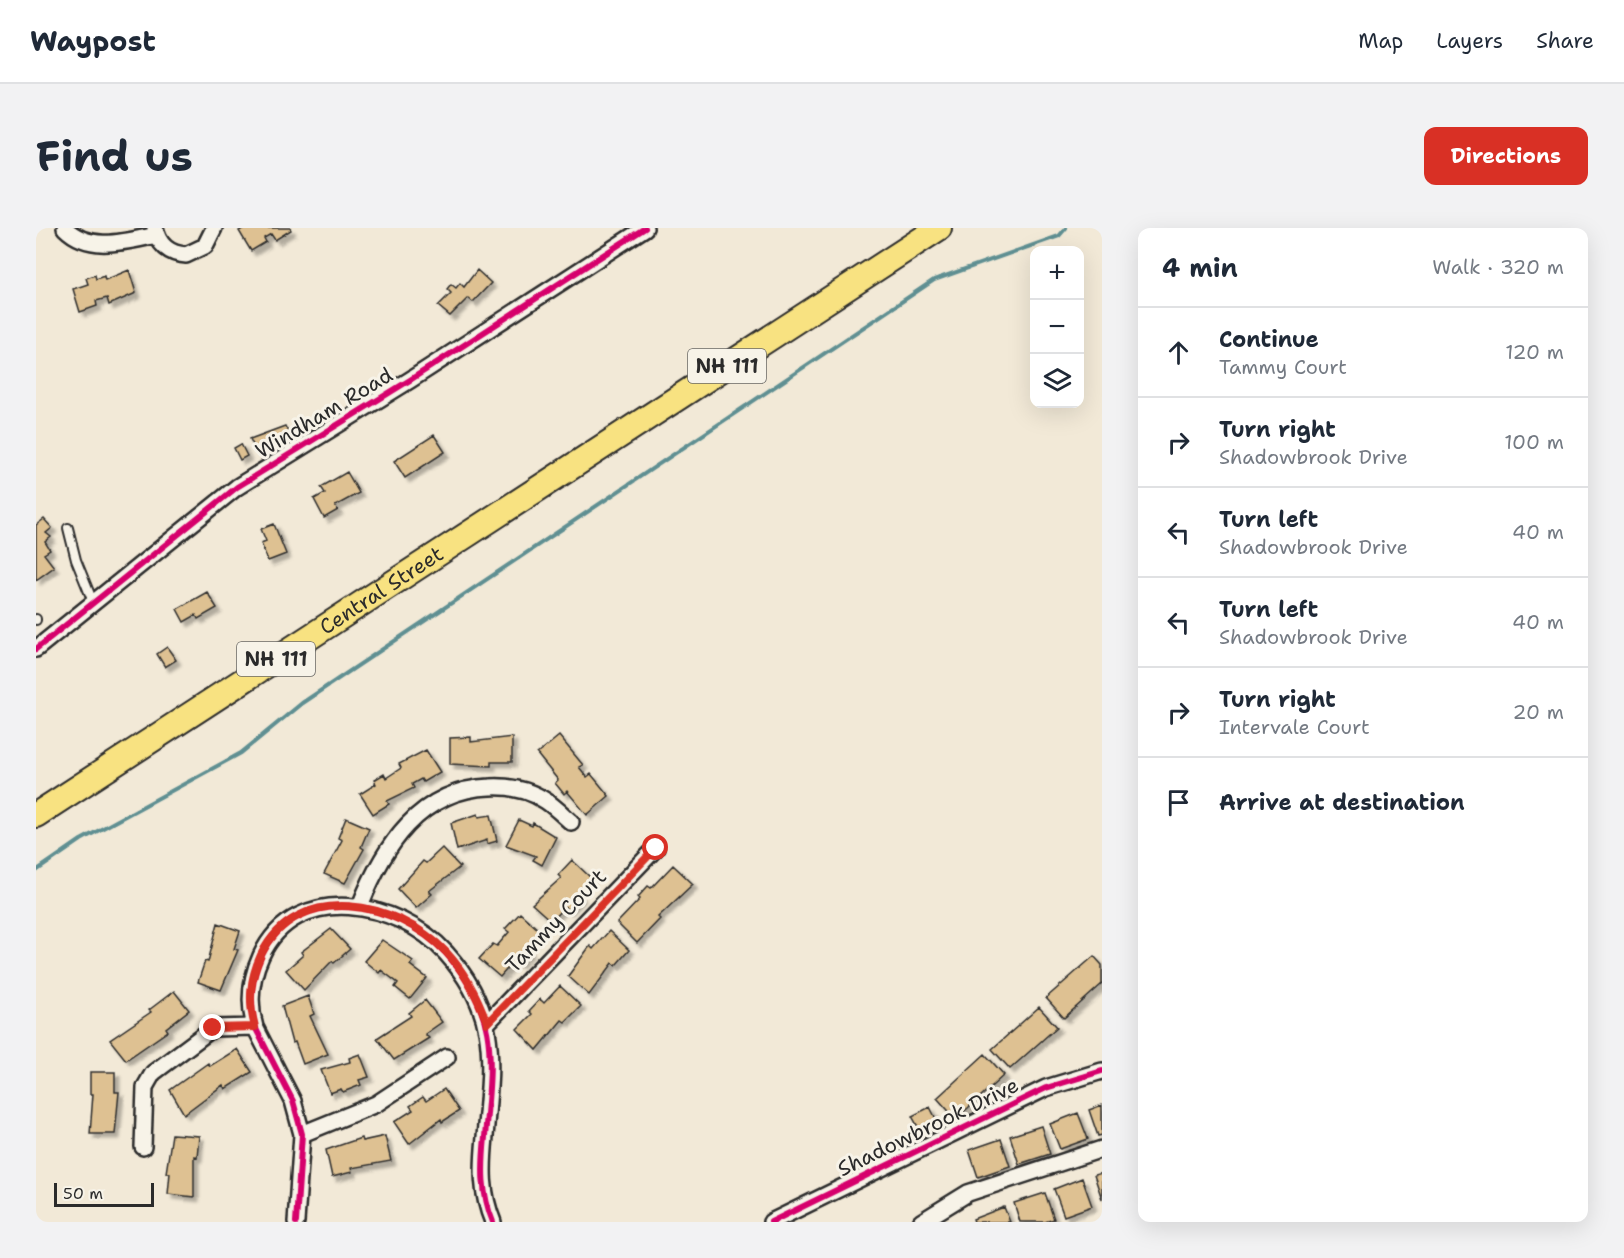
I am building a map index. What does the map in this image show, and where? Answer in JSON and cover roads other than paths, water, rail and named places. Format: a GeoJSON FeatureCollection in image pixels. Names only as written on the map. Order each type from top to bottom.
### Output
{"type":"FeatureCollection","features":[{"type":"Feature","properties":{"kind":"main road","name":"Central Street"},"geometry":{"type":"LineString","coordinates":[[36,815],[939,228]]}},
{"type":"Feature","properties":{"kind":"street"},"geometry":{"type":"LineString","coordinates":[[65,228],[76,236],[97,243],[120,242],[156,231],[166,248],[175,254],[186,255],[206,246],[214,228]]}},
{"type":"Feature","properties":{"kind":"street","name":"Windham Road"},"geometry":{"type":"LineString","coordinates":[[36,649],[237,487],[410,380],[645,228]]}},
{"type":"Feature","properties":{"kind":"street"},"geometry":{"type":"LineString","coordinates":[[360,906],[372,875],[391,844],[415,816],[441,798],[471,789],[517,788],[546,801],[571,822]]}},
{"type":"Feature","properties":{"kind":"street","name":"Tammy Court"},"geometry":{"type":"LineString","coordinates":[[487,1023],[656,848]]}},
{"type":"Feature","properties":{"kind":"street"},"geometry":{"type":"LineString","coordinates":[[296,1222],[302,1134],[293,1101],[255,1027],[250,1001],[253,976],[263,953],[285,925],[310,910],[339,905],[360,906],[414,928],[446,952],[481,1005],[487,1023],[491,1065],[482,1178],[493,1222]]}},
{"type":"Feature","properties":{"kind":"street"},"geometry":{"type":"LineString","coordinates":[[143,1147],[145,1087],[153,1073],[213,1028],[255,1027]]}},
{"type":"Feature","properties":{"kind":"street"},"geometry":{"type":"LineString","coordinates":[[302,1134],[376,1104],[447,1057]]}},
{"type":"Feature","properties":{"kind":"street","name":"Shadowbrook Drive"},"geometry":{"type":"LineString","coordinates":[[771,1222],[1046,1089],[1102,1071]]}},
{"type":"Feature","properties":{"kind":"street"},"geometry":{"type":"LineString","coordinates":[[921,1222],[968,1193],[1102,1149]]}},
{"type":"Feature","properties":{"kind":"lane"},"geometry":{"type":"LineString","coordinates":[[68,528],[76,560],[93,602]]}},
{"type":"Feature","properties":{"kind":"waterway"},"geometry":{"type":"LineString","coordinates":[[36,871],[81,840],[241,753],[302,703],[934,280],[1059,236],[1066,228]]}}]}
